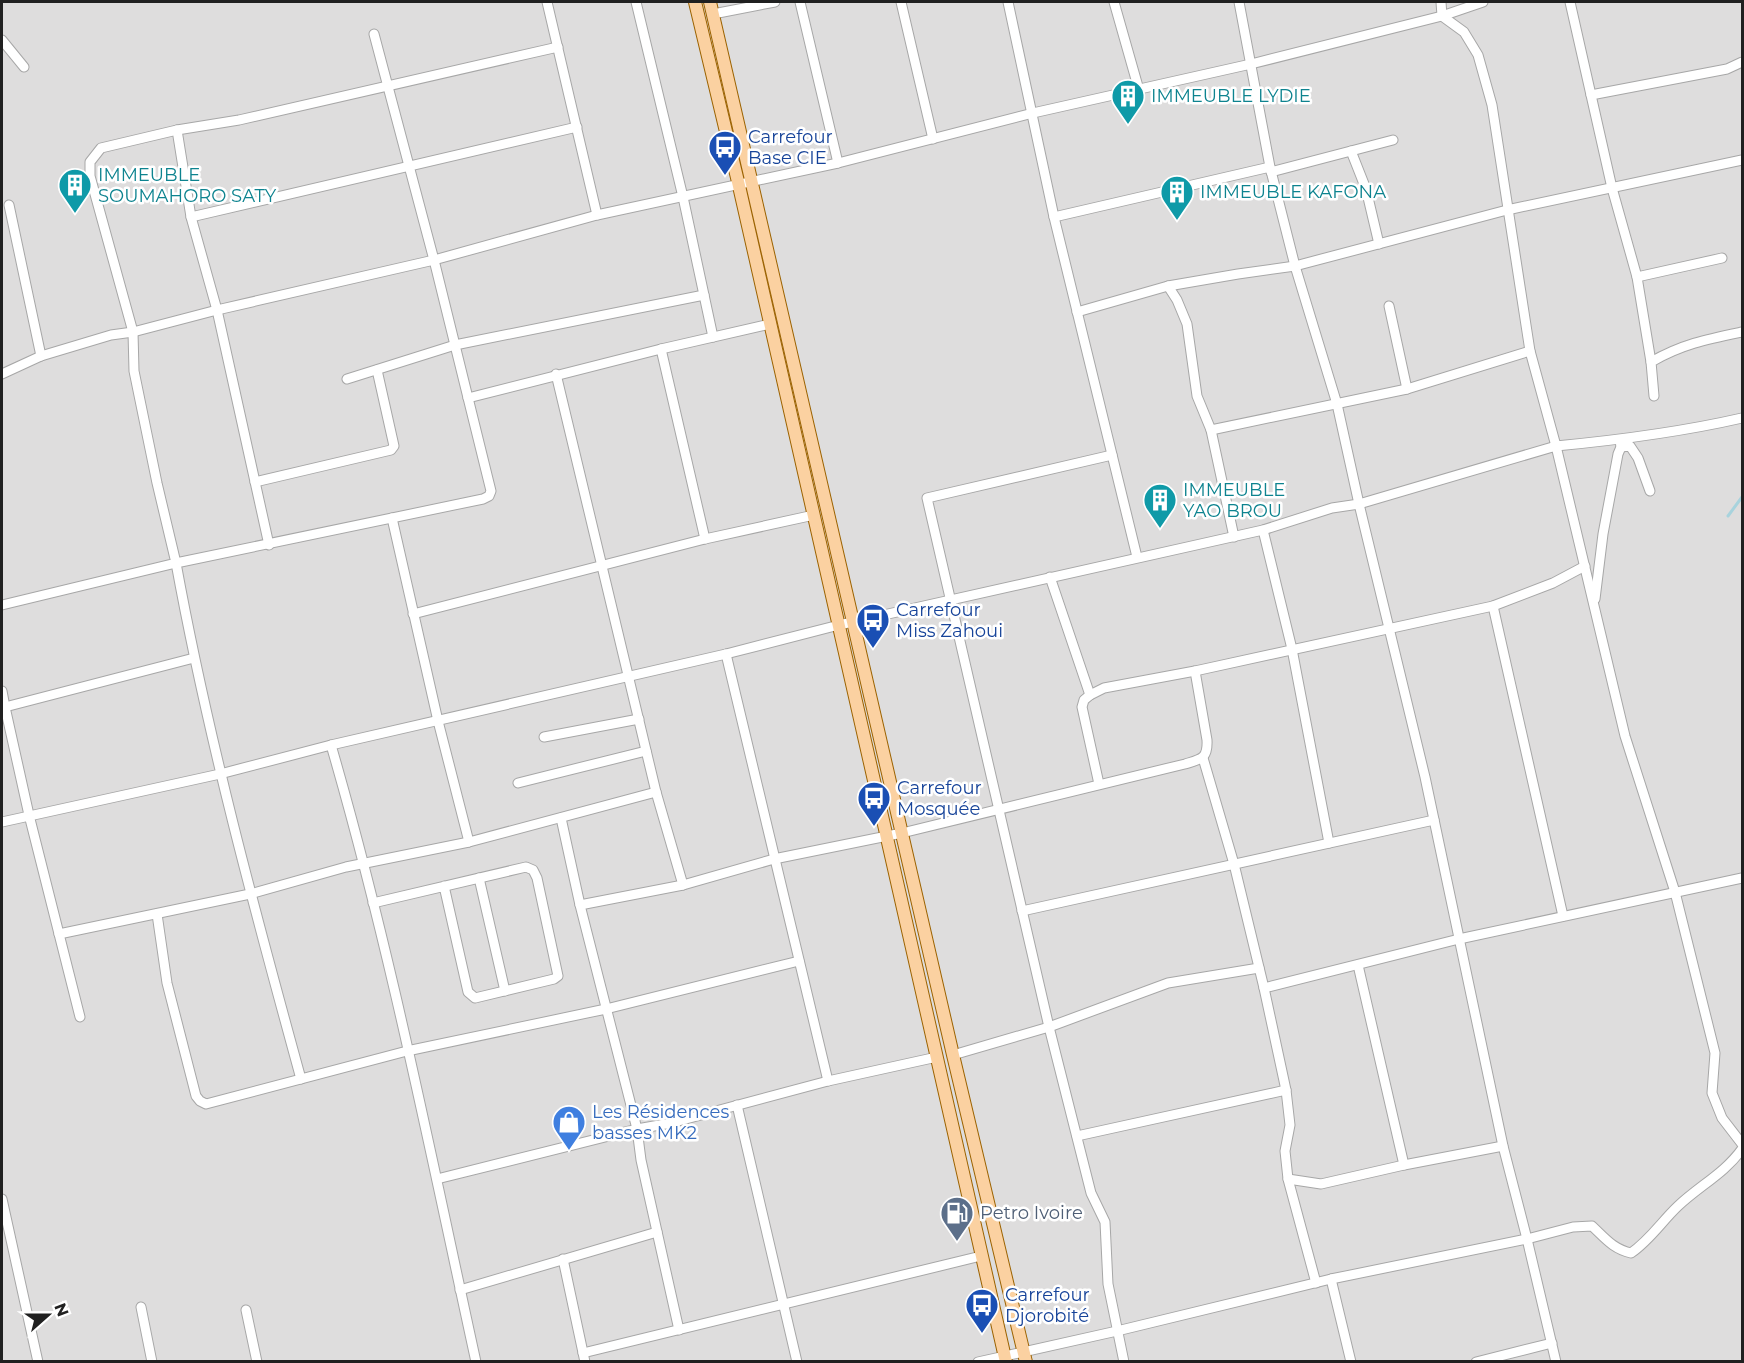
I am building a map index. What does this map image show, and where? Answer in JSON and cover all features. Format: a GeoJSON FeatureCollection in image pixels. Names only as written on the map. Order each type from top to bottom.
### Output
{"type":"FeatureCollection","features":[{"type":"Feature","properties":{"kind":"main road"},"geometry":{"type":"LineString","coordinates":[[695,2],[938,1057],[1005,1359]]}},
{"type":"Feature","properties":{"kind":"main road"},"geometry":{"type":"LineString","coordinates":[[712,8],[953,1055],[1025,1357]]}},
{"type":"Feature","properties":{"kind":"street"},"geometry":{"type":"LineString","coordinates":[[547,2],[597,215]]}},
{"type":"Feature","properties":{"kind":"street"},"geometry":{"type":"LineString","coordinates":[[636,2],[683,196],[713,337]]}},
{"type":"Feature","properties":{"kind":"street"},"geometry":{"type":"LineString","coordinates":[[712,8],[775,2]]}},
{"type":"Feature","properties":{"kind":"street"},"geometry":{"type":"LineString","coordinates":[[800,2],[838,163]]}},
{"type":"Feature","properties":{"kind":"street"},"geometry":{"type":"LineString","coordinates":[[901,2],[933,139]]}},
{"type":"Feature","properties":{"kind":"street"},"geometry":{"type":"LineString","coordinates":[[1008,2],[1054,217],[1137,557]]}},
{"type":"Feature","properties":{"kind":"street"},"geometry":{"type":"LineString","coordinates":[[1114,2],[1139,90]]}},
{"type":"Feature","properties":{"kind":"street"},"geometry":{"type":"LineString","coordinates":[[1239,2],[1271,170],[1295,266],[1337,404],[1434,820],[1503,1146],[1556,1362]]}},
{"type":"Feature","properties":{"kind":"street"},"geometry":{"type":"LineString","coordinates":[[1441,2],[1442,16],[1464,32],[1478,55],[1492,105],[1530,351],[1556,446],[1625,736],[1675,892],[1715,1053],[1712,1093],[1722,1118],[1743,1144]]}},
{"type":"Feature","properties":{"kind":"street"},"geometry":{"type":"LineString","coordinates":[[2,374],[41,356],[111,335],[133,332],[434,260],[597,215],[752,183],[1033,113],[1251,64],[1442,16],[1484,2]]}},
{"type":"Feature","properties":{"kind":"street"},"geometry":{"type":"LineString","coordinates":[[1570,2],[1612,188],[1637,277],[1651,362],[1654,396]]}},
{"type":"Feature","properties":{"kind":"street"},"geometry":{"type":"LineString","coordinates":[[2,605],[177,563],[483,499],[489,495],[491,490],[434,260],[374,34]]}},
{"type":"Feature","properties":{"kind":"street"},"geometry":{"type":"LineString","coordinates":[[2,40],[24,67]]}},
{"type":"Feature","properties":{"kind":"street"},"geometry":{"type":"LineString","coordinates":[[301,1079],[250,894],[220,774],[194,658],[177,563],[134,371],[133,332],[90,176],[90,162],[101,148],[177,130],[239,120],[558,47]]}},
{"type":"Feature","properties":{"kind":"street"},"geometry":{"type":"LineString","coordinates":[[1591,95],[1727,69],[1743,62]]}},
{"type":"Feature","properties":{"kind":"street"},"geometry":{"type":"LineString","coordinates":[[191,217],[577,127]]}},
{"type":"Feature","properties":{"kind":"street"},"geometry":{"type":"LineString","coordinates":[[177,130],[191,217],[218,310],[269,545]]}},
{"type":"Feature","properties":{"kind":"street"},"geometry":{"type":"LineString","coordinates":[[1054,217],[1393,141]]}},
{"type":"Feature","properties":{"kind":"street"},"geometry":{"type":"LineString","coordinates":[[1351,151],[1366,189],[1379,244]]}},
{"type":"Feature","properties":{"kind":"street"},"geometry":{"type":"LineString","coordinates":[[1077,312],[1168,286],[1295,266],[1507,210],[1743,160]]}},
{"type":"Feature","properties":{"kind":"street"},"geometry":{"type":"LineString","coordinates":[[9,205],[41,356]]}},
{"type":"Feature","properties":{"kind":"street"},"geometry":{"type":"LineString","coordinates":[[1637,277],[1722,258]]}},
{"type":"Feature","properties":{"kind":"street"},"geometry":{"type":"LineString","coordinates":[[1168,286],[1187,324],[1197,396],[1211,430],[1234,537]]}},
{"type":"Feature","properties":{"kind":"street"},"geometry":{"type":"LineString","coordinates":[[347,379],[455,345],[704,295]]}},
{"type":"Feature","properties":{"kind":"street"},"geometry":{"type":"LineString","coordinates":[[1389,306],[1407,389]]}},
{"type":"Feature","properties":{"kind":"street"},"geometry":{"type":"LineString","coordinates":[[468,398],[556,374],[770,324]]}},
{"type":"Feature","properties":{"kind":"street"},"geometry":{"type":"LineString","coordinates":[[1651,362],[1683,346],[1743,332]]}},
{"type":"Feature","properties":{"kind":"street"},"geometry":{"type":"LineString","coordinates":[[661,349],[705,539]]}},
{"type":"Feature","properties":{"kind":"street"},"geometry":{"type":"LineString","coordinates":[[1211,430],[1407,389],[1530,351]]}},
{"type":"Feature","properties":{"kind":"street"},"geometry":{"type":"LineString","coordinates":[[255,482],[391,450],[394,446],[377,369]]}},
{"type":"Feature","properties":{"kind":"street"},"geometry":{"type":"LineString","coordinates":[[556,374],[656,792],[683,885]]}},
{"type":"Feature","properties":{"kind":"street"},"geometry":{"type":"LineString","coordinates":[[2,822],[220,774],[839,625],[1263,530],[1332,508],[1359,504],[1556,446],[1620,443],[1743,418]]}},
{"type":"Feature","properties":{"kind":"street"},"geometry":{"type":"LineString","coordinates":[[1620,443],[1630,446],[1638,458],[1650,491]]}},
{"type":"Feature","properties":{"kind":"street"},"geometry":{"type":"LineString","coordinates":[[1594,605],[1603,534],[1620,443]]}},
{"type":"Feature","properties":{"kind":"street"},"geometry":{"type":"LineString","coordinates":[[1112,454],[927,498],[1000,809],[1048,1027],[1091,1193],[1105,1222],[1108,1284],[1124,1362]]}},
{"type":"Feature","properties":{"kind":"street"},"geometry":{"type":"LineString","coordinates":[[413,614],[601,564],[814,515]]}},
{"type":"Feature","properties":{"kind":"street"},"geometry":{"type":"LineString","coordinates":[[392,518],[438,721],[469,842]]}},
{"type":"Feature","properties":{"kind":"street"},"geometry":{"type":"LineString","coordinates":[[1263,530],[1292,649],[1329,843]]}},
{"type":"Feature","properties":{"kind":"street"},"geometry":{"type":"LineString","coordinates":[[1099,784],[1082,707],[1084,700],[1104,688],[1194,671],[1493,606],[1553,583],[1585,566]]}},
{"type":"Feature","properties":{"kind":"street"},"geometry":{"type":"LineString","coordinates":[[1050,577],[1090,695]]}},
{"type":"Feature","properties":{"kind":"street"},"geometry":{"type":"LineString","coordinates":[[1493,606],[1563,916]]}},
{"type":"Feature","properties":{"kind":"street"},"geometry":{"type":"LineString","coordinates":[[726,654],[828,1081]]}},
{"type":"Feature","properties":{"kind":"street"},"geometry":{"type":"LineString","coordinates":[[3,707],[194,658]]}},
{"type":"Feature","properties":{"kind":"street"},"geometry":{"type":"LineString","coordinates":[[580,905],[683,885],[774,859],[1000,809],[1203,758],[1208,751],[1207,740],[1194,671]]}},
{"type":"Feature","properties":{"kind":"street"},"geometry":{"type":"LineString","coordinates":[[2,691],[3,707],[80,1017]]}},
{"type":"Feature","properties":{"kind":"street"},"geometry":{"type":"LineString","coordinates":[[544,737],[639,719]]}},
{"type":"Feature","properties":{"kind":"street"},"geometry":{"type":"LineString","coordinates":[[331,746],[374,903],[476,1362]]}},
{"type":"Feature","properties":{"kind":"street"},"geometry":{"type":"LineString","coordinates":[[518,783],[646,751]]}},
{"type":"Feature","properties":{"kind":"street"},"geometry":{"type":"LineString","coordinates":[[1203,758],[1234,864],[1286,1090],[1290,1125],[1285,1151],[1288,1179],[1316,1283]]}},
{"type":"Feature","properties":{"kind":"street"},"geometry":{"type":"LineString","coordinates":[[59,934],[250,894],[364,862],[469,842],[656,792]]}},
{"type":"Feature","properties":{"kind":"street"},"geometry":{"type":"LineString","coordinates":[[561,818],[580,905],[637,1129],[641,1160],[679,1330]]}},
{"type":"Feature","properties":{"kind":"street"},"geometry":{"type":"LineString","coordinates":[[1022,910],[1434,820]]}},
{"type":"Feature","properties":{"kind":"street"},"geometry":{"type":"LineString","coordinates":[[374,903],[444,886],[526,867],[533,870],[537,878],[558,976],[475,998],[468,992],[444,886]]}},
{"type":"Feature","properties":{"kind":"street"},"geometry":{"type":"LineString","coordinates":[[478,878],[505,991]]}},
{"type":"Feature","properties":{"kind":"street"},"geometry":{"type":"LineString","coordinates":[[1264,988],[1459,939],[1743,878]]}},
{"type":"Feature","properties":{"kind":"street"},"geometry":{"type":"LineString","coordinates":[[157,914],[167,982],[196,1096],[206,1104],[407,1051],[606,1009],[799,961]]}},
{"type":"Feature","properties":{"kind":"street"},"geometry":{"type":"LineString","coordinates":[[1358,964],[1404,1165]]}},
{"type":"Feature","properties":{"kind":"street"},"geometry":{"type":"LineString","coordinates":[[953,1055],[1048,1027],[1168,983],[1259,968]]}},
{"type":"Feature","properties":{"kind":"street"},"geometry":{"type":"LineString","coordinates":[[437,1179],[637,1129],[671,1123],[828,1081],[938,1057]]}},
{"type":"Feature","properties":{"kind":"street"},"geometry":{"type":"LineString","coordinates":[[1077,1136],[1286,1090]]}},
{"type":"Feature","properties":{"kind":"street"},"geometry":{"type":"LineString","coordinates":[[738,1105],[797,1362]]}},
{"type":"Feature","properties":{"kind":"street"},"geometry":{"type":"LineString","coordinates":[[1288,1179],[1322,1184],[1503,1146]]}},
{"type":"Feature","properties":{"kind":"street"},"geometry":{"type":"LineString","coordinates":[[978,1362],[1025,1357],[1117,1331],[1331,1279],[1527,1239],[1573,1227],[1592,1226],[1620,1251],[1631,1252],[1640,1246],[1677,1207],[1732,1163],[1743,1149]]}},
{"type":"Feature","properties":{"kind":"street"},"geometry":{"type":"LineString","coordinates":[[2,1199],[38,1362]]}},
{"type":"Feature","properties":{"kind":"street"},"geometry":{"type":"LineString","coordinates":[[460,1290],[657,1232]]}},
{"type":"Feature","properties":{"kind":"street"},"geometry":{"type":"LineString","coordinates":[[563,1259],[584,1357],[679,1330],[981,1256]]}},
{"type":"Feature","properties":{"kind":"street"},"geometry":{"type":"LineString","coordinates":[[1331,1279],[1351,1362]]}},
{"type":"Feature","properties":{"kind":"street"},"geometry":{"type":"LineString","coordinates":[[141,1307],[152,1362]]}},
{"type":"Feature","properties":{"kind":"street"},"geometry":{"type":"LineString","coordinates":[[246,1310],[257,1362]]}},
{"type":"Feature","properties":{"kind":"street"},"geometry":{"type":"LineString","coordinates":[[1476,1362],[1552,1343]]}},
{"type":"Feature","properties":{"kind":"shaded area"},"geometry":{"type":"Polygon","coordinates":[[[2,2],[1742,2],[1742,1361],[2,1361],[2,2]]]}},
{"type":"Feature","properties":{"kind":"waterway"},"geometry":{"type":"LineString","coordinates":[[1728,516],[1742,497]]}},
{"type":"Feature","properties":{"kind":"place","name":"IMMEUBLE LYDIE"},"geometry":{"type":"Point","coordinates":[1128,125]}},
{"type":"Feature","properties":{"kind":"place","name":"Carrefour Base CIE"},"geometry":{"type":"Point","coordinates":[725,176]}},
{"type":"Feature","properties":{"kind":"place","name":"IMMEUBLE SOUMAHORO SATY"},"geometry":{"type":"Point","coordinates":[75,214]}},
{"type":"Feature","properties":{"kind":"place","name":"IMMEUBLE KAFONA"},"geometry":{"type":"Point","coordinates":[1177,221]}},
{"type":"Feature","properties":{"kind":"place","name":"IMMEUBLE YAO BROU"},"geometry":{"type":"Point","coordinates":[1160,529]}},
{"type":"Feature","properties":{"kind":"place","name":"Carrefour Miss Zahoui"},"geometry":{"type":"Point","coordinates":[873,649]}},
{"type":"Feature","properties":{"kind":"place","name":"Carrefour Mosquée"},"geometry":{"type":"Point","coordinates":[874,827]}},
{"type":"Feature","properties":{"kind":"place","name":"Les Résidences basses MK2"},"geometry":{"type":"Point","coordinates":[569,1151]}},
{"type":"Feature","properties":{"kind":"place","name":"Petro Ivoire"},"geometry":{"type":"Point","coordinates":[957,1242]}},
{"type":"Feature","properties":{"kind":"place","name":"Carrefour Djorobité"},"geometry":{"type":"Point","coordinates":[982,1334]}}]}
